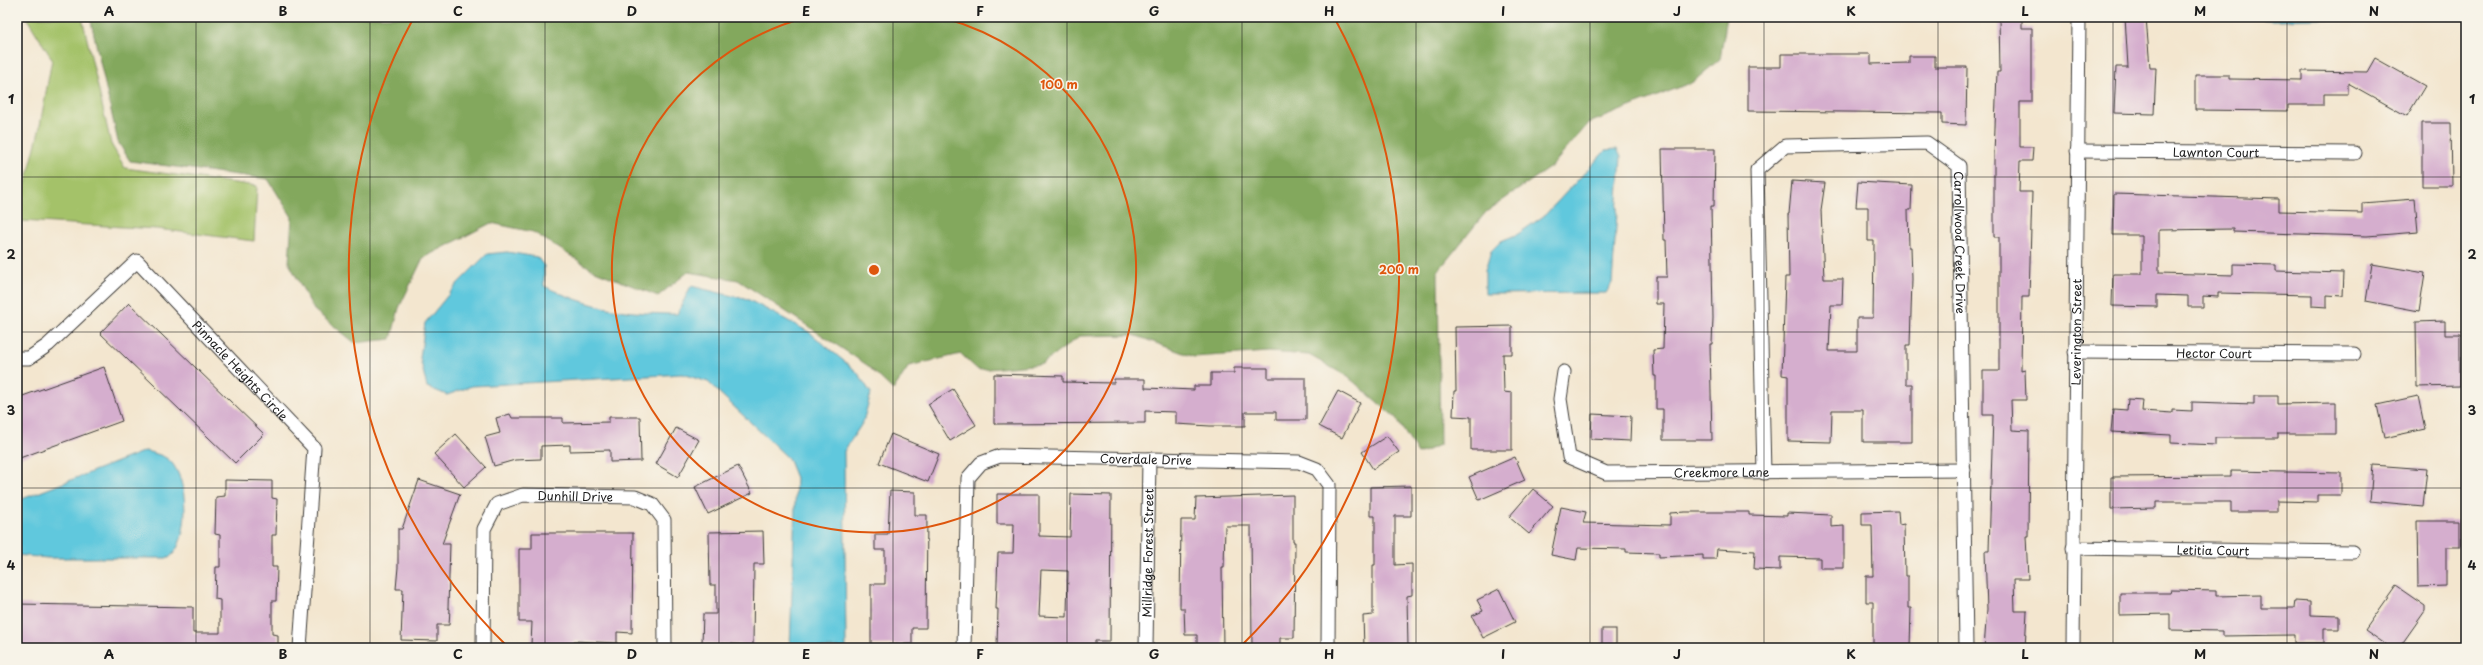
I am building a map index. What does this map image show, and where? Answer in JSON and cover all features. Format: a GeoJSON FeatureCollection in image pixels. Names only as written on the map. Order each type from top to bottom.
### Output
{"type":"FeatureCollection","features":[{"type":"Feature","properties":{"kind":"street","name":"Leverington Street"},"geometry":{"type":"LineString","coordinates":[[2073,648],[2079,17]]}},
{"type":"Feature","properties":{"kind":"street","name":"Carrollwood Creek Drive"},"geometry":{"type":"LineString","coordinates":[[1764,472],[1757,170],[1785,146],[1927,143],[1959,166],[1966,648]]}},
{"type":"Feature","properties":{"kind":"street","name":"Lawnton Court"},"geometry":{"type":"LineString","coordinates":[[2077,151],[2355,153]]}},
{"type":"Feature","properties":{"kind":"street","name":"Pinnacle Heights Circle"},"geometry":{"type":"LineString","coordinates":[[17,358],[29,358],[48,345],[137,261],[314,448],[300,648]]}},
{"type":"Feature","properties":{"kind":"street","name":"Hector Court"},"geometry":{"type":"LineString","coordinates":[[2075,352],[2354,354]]}},
{"type":"Feature","properties":{"kind":"street","name":"Creekmore Lane"},"geometry":{"type":"LineString","coordinates":[[1564,372],[1560,399],[1569,457],[1606,473],[1964,470]]}},
{"type":"Feature","properties":{"kind":"street","name":"Coverdale Drive"},"geometry":{"type":"LineString","coordinates":[[964,648],[968,478],[981,463],[1000,456],[1299,462],[1317,469],[1330,485],[1328,648]]}},
{"type":"Feature","properties":{"kind":"street","name":"Millridge Forest Street"},"geometry":{"type":"LineString","coordinates":[[1146,648],[1149,459]]}},
{"type":"Feature","properties":{"kind":"street","name":"Dunhill Drive"},"geometry":{"type":"LineString","coordinates":[[483,648],[484,530],[497,504],[524,495],[635,497],[652,504],[664,520],[665,648]]}},
{"type":"Feature","properties":{"kind":"street","name":"Letitia Court"},"geometry":{"type":"LineString","coordinates":[[2073,548],[2353,552]]}},
{"type":"Feature","properties":{"kind":"green space"},"geometry":{"type":"Polygon","coordinates":[[[26,17],[82,17],[111,144],[125,168],[257,186],[254,241],[157,229],[21,221],[22,199],[39,131],[52,59],[26,17]]]}},
{"type":"Feature","properties":{"kind":"green space"},"geometry":{"type":"Polygon","coordinates":[[[90,17],[1727,17],[1720,59],[1693,82],[1589,123],[1552,166],[1486,212],[1438,271],[1440,445],[1418,454],[1396,418],[1348,377],[1309,355],[1269,352],[1194,357],[1134,335],[1080,336],[1042,364],[978,370],[961,354],[909,366],[893,390],[867,365],[738,280],[688,272],[658,296],[595,271],[533,232],[491,223],[423,258],[399,308],[391,339],[355,343],[314,310],[289,263],[292,217],[268,179],[130,161],[118,142],[90,17]]]}},
{"type":"Feature","properties":{"kind":"water"},"geometry":{"type":"Polygon","coordinates":[[[2246,17],[2414,17],[2270,20],[2246,17]]]}},
{"type":"Feature","properties":{"kind":"water"},"geometry":{"type":"Polygon","coordinates":[[[1617,149],[1621,157],[1612,283],[1606,293],[1485,294],[1485,271],[1491,251],[1501,241],[1518,234],[1545,215],[1606,150],[1617,149]]]}},
{"type":"Feature","properties":{"kind":"water"},"geometry":{"type":"Polygon","coordinates":[[[507,252],[537,257],[544,266],[544,286],[561,294],[593,305],[642,313],[677,314],[691,286],[749,300],[809,332],[857,372],[871,393],[863,422],[844,451],[846,648],[790,648],[796,478],[788,458],[708,382],[682,374],[472,386],[447,395],[427,387],[420,358],[425,323],[458,283],[487,254],[507,252]]]}},
{"type":"Feature","properties":{"kind":"water"},"geometry":{"type":"Polygon","coordinates":[[[145,451],[155,453],[168,459],[176,470],[181,481],[184,495],[184,525],[176,550],[169,558],[48,558],[17,555],[17,501],[145,451]]]}},
{"type":"Feature","properties":{"kind":"building"},"geometry":{"type":"Polygon","coordinates":[[[1999,17],[2022,17],[2022,28],[2032,28],[2032,102],[2020,102],[2020,147],[2033,147],[2032,161],[2020,161],[2019,192],[2032,192],[2029,297],[2022,297],[2021,371],[2025,370],[2026,400],[2011,400],[2012,430],[2029,431],[2028,536],[2026,536],[2028,579],[2014,579],[2015,611],[2027,611],[2025,648],[1984,648],[1987,609],[1985,551],[1989,551],[1993,415],[1983,415],[1983,371],[1999,371],[1999,237],[1994,237],[1994,155],[1997,72],[2000,72],[1999,17]]]}},
{"type":"Feature","properties":{"kind":"building"},"geometry":{"type":"Polygon","coordinates":[[[2125,17],[2146,17],[2150,68],[2156,68],[2154,114],[2114,113],[2116,67],[2128,67],[2125,17]]]}},
{"type":"Feature","properties":{"kind":"building"},"geometry":{"type":"Polygon","coordinates":[[[1781,54],[1871,54],[1871,64],[1909,63],[1909,56],[1935,56],[1935,67],[1967,67],[1966,125],[1942,124],[1942,113],[1748,111],[1748,67],[1781,67],[1781,54]]]}},
{"type":"Feature","properties":{"kind":"building"},"geometry":{"type":"Polygon","coordinates":[[[2375,58],[2425,86],[2407,116],[2348,83],[2348,94],[2324,94],[2324,105],[2288,105],[2288,111],[2195,110],[2195,75],[2229,75],[2229,79],[2302,80],[2302,71],[2367,72],[2375,58]]]}},
{"type":"Feature","properties":{"kind":"building"},"geometry":{"type":"Polygon","coordinates":[[[2422,123],[2451,123],[2452,186],[2422,186],[2422,123]]]}},
{"type":"Feature","properties":{"kind":"building"},"geometry":{"type":"Polygon","coordinates":[[[1662,149],[1715,149],[1714,206],[1711,206],[1713,318],[1712,344],[1710,344],[1712,440],[1663,440],[1663,409],[1656,409],[1656,376],[1654,376],[1653,350],[1663,349],[1664,304],[1656,304],[1656,277],[1667,277],[1666,240],[1664,240],[1662,149]]]}},
{"type":"Feature","properties":{"kind":"building"},"geometry":{"type":"Polygon","coordinates":[[[1792,181],[1825,183],[1821,210],[1824,279],[1843,279],[1842,305],[1831,305],[1829,351],[1857,351],[1857,318],[1873,318],[1874,241],[1868,241],[1868,207],[1856,207],[1858,182],[1912,185],[1911,210],[1908,210],[1912,279],[1910,345],[1906,345],[1906,384],[1912,384],[1912,442],[1863,442],[1863,410],[1832,410],[1831,442],[1788,441],[1788,376],[1782,375],[1785,277],[1789,277],[1788,214],[1792,181]]]}},
{"type":"Feature","properties":{"kind":"building"},"geometry":{"type":"Polygon","coordinates":[[[2114,194],[2279,199],[2279,211],[2362,213],[2362,203],[2415,199],[2418,232],[2367,236],[2233,232],[2233,229],[2159,230],[2159,273],[2233,275],[2233,264],[2276,265],[2276,271],[2343,273],[2342,296],[2327,295],[2327,307],[2312,306],[2312,295],[2218,293],[2218,297],[2203,296],[2203,307],[2188,307],[2188,296],[2157,295],[2157,307],[2112,306],[2113,274],[2142,274],[2142,235],[2113,235],[2114,194]]]}},
{"type":"Feature","properties":{"kind":"building"},"geometry":{"type":"Polygon","coordinates":[[[2372,264],[2425,273],[2419,311],[2366,301],[2372,264]]]}},
{"type":"Feature","properties":{"kind":"building"},"geometry":{"type":"Polygon","coordinates":[[[129,303],[264,434],[235,463],[100,333],[129,303]]]}},
{"type":"Feature","properties":{"kind":"building"},"geometry":{"type":"Polygon","coordinates":[[[2445,321],[2445,334],[2460,334],[2460,386],[2417,387],[2416,322],[2445,321]]]}},
{"type":"Feature","properties":{"kind":"building"},"geometry":{"type":"Polygon","coordinates":[[[1512,326],[1512,354],[1503,354],[1504,392],[1512,393],[1512,450],[1471,450],[1471,417],[1453,416],[1454,391],[1456,391],[1455,327],[1512,326]]]}},
{"type":"Feature","properties":{"kind":"building"},"geometry":{"type":"Polygon","coordinates":[[[104,367],[122,421],[17,459],[17,398],[104,367]]]}},
{"type":"Feature","properties":{"kind":"building"},"geometry":{"type":"Polygon","coordinates":[[[1234,368],[1268,368],[1268,378],[1306,378],[1306,420],[1276,420],[1276,412],[1245,412],[1245,426],[1210,426],[1176,424],[1176,412],[1145,411],[1145,423],[994,424],[994,374],[1063,376],[1063,382],[1114,383],[1114,379],[1145,379],[1145,388],[1194,390],[1194,386],[1211,386],[1211,373],[1234,373],[1234,368]]]}},
{"type":"Feature","properties":{"kind":"building"},"geometry":{"type":"Polygon","coordinates":[[[953,389],[976,425],[950,441],[928,404],[953,389]]]}},
{"type":"Feature","properties":{"kind":"building"},"geometry":{"type":"Polygon","coordinates":[[[1338,391],[1360,403],[1342,438],[1319,426],[1338,391]]]}},
{"type":"Feature","properties":{"kind":"building"},"geometry":{"type":"Polygon","coordinates":[[[2254,396],[2278,396],[2278,404],[2336,403],[2336,434],[2278,434],[2278,438],[2216,438],[2216,445],[2171,443],[2171,435],[2111,432],[2113,409],[2127,410],[2128,399],[2143,400],[2142,411],[2172,413],[2172,410],[2192,411],[2192,402],[2254,404],[2254,396]]]}},
{"type":"Feature","properties":{"kind":"building"},"geometry":{"type":"Polygon","coordinates":[[[2418,396],[2425,429],[2384,438],[2377,405],[2418,396]]]}},
{"type":"Feature","properties":{"kind":"building"},"geometry":{"type":"Polygon","coordinates":[[[510,414],[512,418],[563,418],[563,423],[609,422],[609,417],[640,417],[641,461],[610,462],[610,450],[570,451],[570,445],[541,446],[541,459],[515,460],[494,466],[485,437],[500,433],[496,418],[510,414]]]}},
{"type":"Feature","properties":{"kind":"building"},"geometry":{"type":"Polygon","coordinates":[[[1592,414],[1631,416],[1630,441],[1591,439],[1592,414]]]}},
{"type":"Feature","properties":{"kind":"building"},"geometry":{"type":"Polygon","coordinates":[[[676,428],[699,440],[678,477],[656,464],[676,428]]]}},
{"type":"Feature","properties":{"kind":"building"},"geometry":{"type":"Polygon","coordinates":[[[456,434],[486,467],[464,487],[434,454],[456,434]]]}},
{"type":"Feature","properties":{"kind":"building"},"geometry":{"type":"Polygon","coordinates":[[[891,434],[939,454],[928,482],[879,463],[891,434]]]}},
{"type":"Feature","properties":{"kind":"building"},"geometry":{"type":"Polygon","coordinates":[[[1387,436],[1399,452],[1373,469],[1362,452],[1387,436]]]}},
{"type":"Feature","properties":{"kind":"building"},"geometry":{"type":"Polygon","coordinates":[[[1515,457],[1525,480],[1479,500],[1469,477],[1515,457]]]}},
{"type":"Feature","properties":{"kind":"building"},"geometry":{"type":"Polygon","coordinates":[[[2373,465],[2427,469],[2423,506],[2370,501],[2373,465]]]}},
{"type":"Feature","properties":{"kind":"building"},"geometry":{"type":"Polygon","coordinates":[[[738,466],[752,493],[708,514],[695,487],[738,466]]]}},
{"type":"Feature","properties":{"kind":"building"},"geometry":{"type":"Polygon","coordinates":[[[2231,471],[2341,473],[2341,495],[2318,495],[2318,502],[2277,501],[2277,512],[2231,512],[2231,502],[2156,502],[2156,508],[2111,509],[2111,477],[2231,476],[2231,471]]]}},
{"type":"Feature","properties":{"kind":"building"},"geometry":{"type":"Polygon","coordinates":[[[225,480],[272,481],[272,498],[277,499],[276,535],[272,535],[272,567],[277,567],[276,601],[272,601],[272,634],[278,635],[278,648],[17,648],[17,604],[193,607],[193,633],[220,633],[220,600],[215,599],[216,567],[220,567],[220,535],[215,534],[216,497],[225,496],[225,480]]]}},
{"type":"Feature","properties":{"kind":"building"},"geometry":{"type":"Polygon","coordinates":[[[419,480],[460,494],[442,544],[450,544],[448,608],[450,609],[449,625],[437,625],[437,641],[401,640],[403,589],[396,589],[398,567],[398,529],[402,529],[419,480]]]}},
{"type":"Feature","properties":{"kind":"building"},"geometry":{"type":"Polygon","coordinates":[[[1411,486],[1411,516],[1395,516],[1395,565],[1412,564],[1412,595],[1407,596],[1408,648],[1364,648],[1363,616],[1373,615],[1373,565],[1375,565],[1375,516],[1370,516],[1370,487],[1411,486]]]}},
{"type":"Feature","properties":{"kind":"building"},"geometry":{"type":"Polygon","coordinates":[[[1533,489],[1553,506],[1529,534],[1509,517],[1533,489]]]}},
{"type":"Feature","properties":{"kind":"building"},"geometry":{"type":"Polygon","coordinates":[[[890,491],[915,492],[915,515],[927,515],[926,628],[912,628],[912,644],[871,645],[871,584],[885,584],[885,550],[875,550],[875,534],[888,534],[890,491]]]}},
{"type":"Feature","properties":{"kind":"building"},"geometry":{"type":"Polygon","coordinates":[[[997,494],[1039,494],[1039,536],[1070,537],[1071,494],[1111,495],[1110,641],[1095,641],[1095,648],[997,646],[998,609],[996,609],[998,553],[1013,553],[1014,524],[997,524],[997,494]],[[1041,570],[1039,616],[1067,617],[1068,571],[1041,570]]]}},
{"type":"Feature","properties":{"kind":"building"},"geometry":{"type":"Polygon","coordinates":[[[1293,495],[1293,542],[1295,542],[1294,638],[1280,638],[1280,648],[1252,648],[1251,526],[1225,526],[1224,567],[1222,567],[1223,648],[1197,648],[1197,635],[1185,635],[1184,608],[1180,608],[1181,520],[1195,520],[1196,498],[1293,495]]]}},
{"type":"Feature","properties":{"kind":"building"},"geometry":{"type":"Polygon","coordinates":[[[1561,507],[1586,512],[1583,523],[1670,525],[1670,513],[1685,512],[1749,512],[1749,515],[1787,516],[1787,513],[1831,515],[1831,527],[1844,526],[1844,568],[1820,568],[1820,558],[1780,557],[1780,570],[1754,569],[1755,551],[1717,549],[1716,559],[1703,559],[1703,555],[1659,557],[1659,553],[1626,552],[1626,549],[1578,548],[1576,560],[1551,555],[1561,507]]]}},
{"type":"Feature","properties":{"kind":"building"},"geometry":{"type":"Polygon","coordinates":[[[1898,511],[1899,525],[1904,524],[1905,576],[1908,576],[1908,608],[1911,608],[1910,648],[1873,648],[1873,602],[1866,602],[1866,576],[1873,576],[1872,525],[1862,525],[1862,512],[1898,511]]]}},
{"type":"Feature","properties":{"kind":"building"},"geometry":{"type":"Polygon","coordinates":[[[2417,521],[2460,521],[2460,547],[2446,547],[2446,586],[2418,587],[2417,521]]]}},
{"type":"Feature","properties":{"kind":"building"},"geometry":{"type":"Polygon","coordinates":[[[763,531],[764,564],[754,564],[753,645],[702,643],[703,614],[716,614],[716,585],[710,585],[709,532],[763,531]]]}},
{"type":"Feature","properties":{"kind":"building"},"geometry":{"type":"Polygon","coordinates":[[[532,533],[633,533],[632,633],[617,632],[617,643],[574,641],[573,646],[531,645],[532,622],[519,622],[519,549],[532,549],[532,533]]]}},
{"type":"Feature","properties":{"kind":"building"},"geometry":{"type":"Polygon","coordinates":[[[2396,586],[2425,606],[2425,611],[2399,648],[2391,648],[2365,630],[2396,586]]]}},
{"type":"Feature","properties":{"kind":"building"},"geometry":{"type":"Polygon","coordinates":[[[1499,589],[1515,622],[1483,638],[1472,616],[1483,611],[1477,600],[1499,589]]]}},
{"type":"Feature","properties":{"kind":"building"},"geometry":{"type":"Polygon","coordinates":[[[2171,590],[2216,591],[2216,596],[2261,595],[2261,608],[2294,608],[2295,601],[2310,602],[2310,615],[2339,616],[2339,629],[2324,629],[2324,643],[2294,643],[2294,635],[2222,636],[2222,631],[2170,630],[2170,614],[2120,615],[2120,593],[2170,593],[2171,590]]]}},
{"type":"Feature","properties":{"kind":"building"},"geometry":{"type":"Polygon","coordinates":[[[1602,629],[1616,629],[1616,648],[1602,648],[1602,629]]]}}]}
